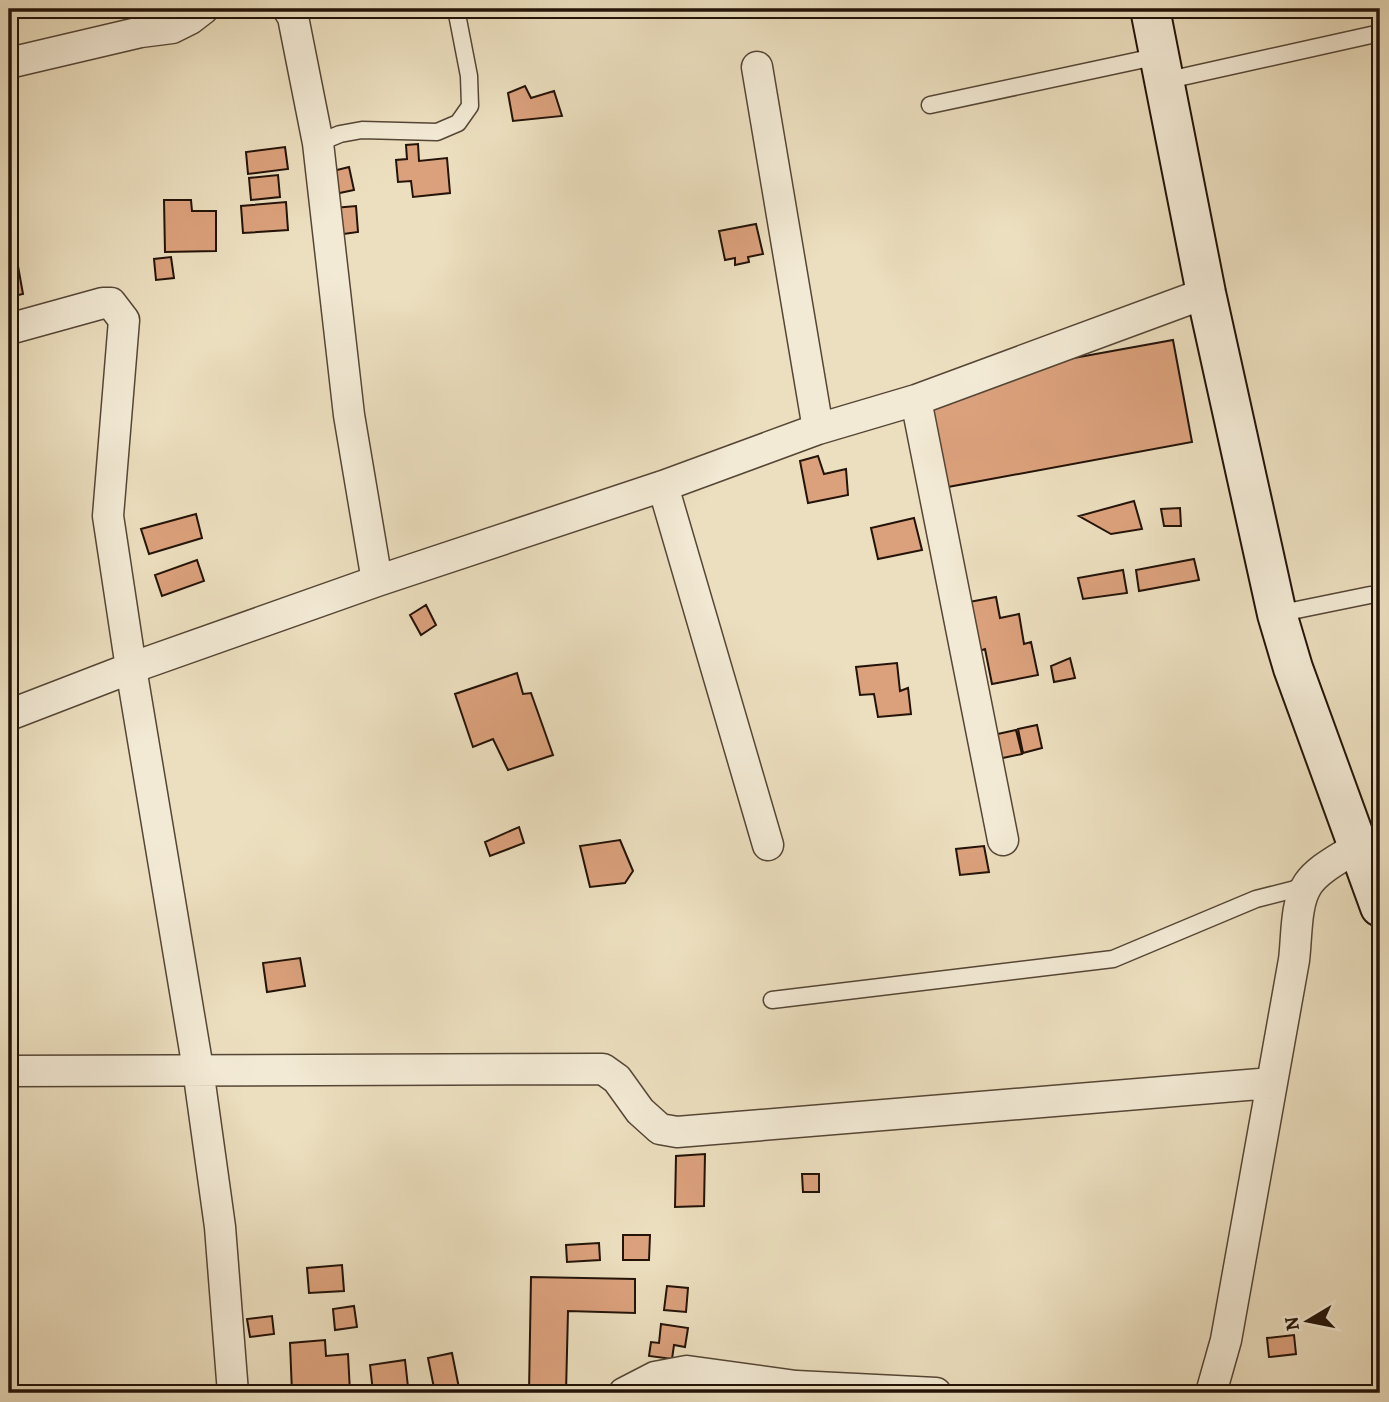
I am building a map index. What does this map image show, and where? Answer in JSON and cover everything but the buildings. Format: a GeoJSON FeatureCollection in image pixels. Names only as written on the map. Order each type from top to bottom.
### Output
{"type":"FeatureCollection","features":[{"type":"Feature","properties":{"kind":"street"},"geometry":{"type":"LineString","coordinates":[[9,62],[141,32],[172,28],[208,9]]}},
{"type":"Feature","properties":{"kind":"street"},"geometry":{"type":"LineString","coordinates":[[288,9],[293,17],[318,143],[349,415],[377,581]]}},
{"type":"Feature","properties":{"kind":"street"},"geometry":{"type":"LineString","coordinates":[[1150,9],[1206,293],[1277,614],[1293,668],[1380,906]]}},
{"type":"Feature","properties":{"kind":"street"},"geometry":{"type":"LineString","coordinates":[[757,67],[818,429]]}},
{"type":"Feature","properties":{"kind":"street"},"geometry":{"type":"LineString","coordinates":[[9,715],[131,668],[377,581],[663,486],[818,429],[916,400],[1206,293]]}},
{"type":"Feature","properties":{"kind":"street"},"geometry":{"type":"LineString","coordinates":[[9,329],[103,303],[114,306],[124,320],[108,516],[198,1069],[220,1227],[233,1393]]}},
{"type":"Feature","properties":{"kind":"street"},"geometry":{"type":"LineString","coordinates":[[916,400],[1003,840]]}},
{"type":"Feature","properties":{"kind":"street"},"geometry":{"type":"LineString","coordinates":[[663,486],[768,845]]}},
{"type":"Feature","properties":{"kind":"street"},"geometry":{"type":"LineString","coordinates":[[1211,1393],[1226,1340],[1294,960],[1301,905],[1307,886],[1316,875],[1357,847]]}},
{"type":"Feature","properties":{"kind":"street"},"geometry":{"type":"LineString","coordinates":[[9,1071],[603,1069],[617,1079],[640,1111],[660,1129],[677,1132],[1272,1083]]}},
{"type":"Feature","properties":{"kind":"street"},"geometry":{"type":"LineString","coordinates":[[624,1393],[655,1377],[687,1371],[796,1386],[936,1393]]}},
{"type":"Feature","properties":{"kind":"lane"},"geometry":{"type":"LineString","coordinates":[[318,143],[340,134],[362,130],[438,132],[458,123],[470,106],[469,76],[456,9]]}},
{"type":"Feature","properties":{"kind":"lane"},"geometry":{"type":"LineString","coordinates":[[930,105],[1380,33]]}},
{"type":"Feature","properties":{"kind":"lane"},"geometry":{"type":"LineString","coordinates":[[1277,614],[1370,595]]}},
{"type":"Feature","properties":{"kind":"lane"},"geometry":{"type":"LineString","coordinates":[[772,1000],[1113,959],[1256,899],[1307,886]]}}]}
